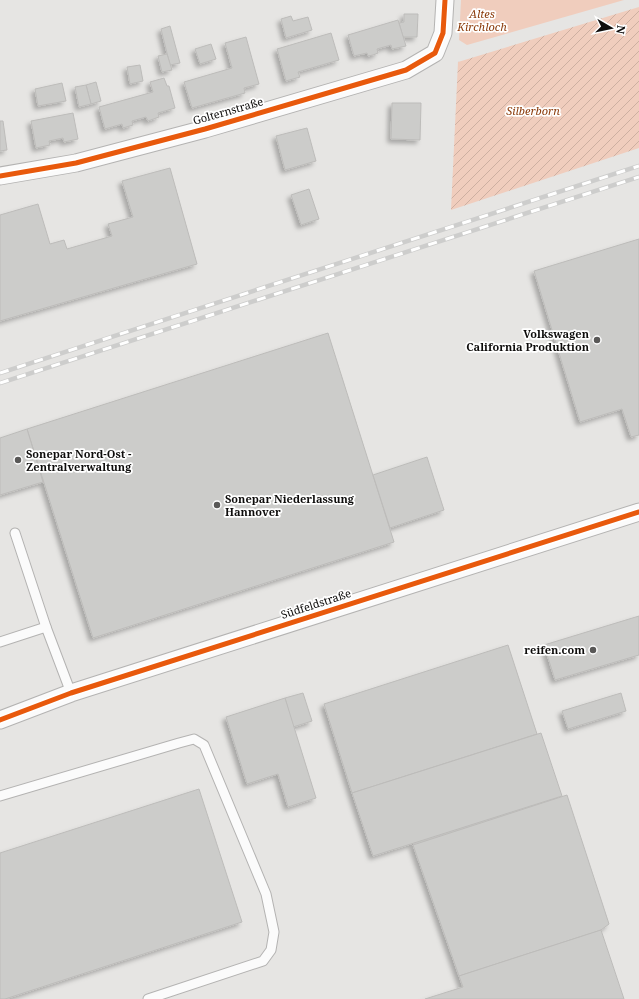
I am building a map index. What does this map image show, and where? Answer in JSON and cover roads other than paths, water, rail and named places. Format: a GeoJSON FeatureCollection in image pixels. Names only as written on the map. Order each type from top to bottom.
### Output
{"type":"FeatureCollection","features":[{"type":"Feature","properties":{"kind":"street","name":"Golternstraße"},"geometry":{"type":"LineString","coordinates":[[0,176],[76,164],[205,129],[406,70],[435,53],[444,33],[445,0]]}},
{"type":"Feature","properties":{"kind":"street","name":"Südfeldstraße"},"geometry":{"type":"LineString","coordinates":[[0,720],[71,693],[639,512]]}},
{"type":"Feature","properties":{"kind":"lane"},"geometry":{"type":"LineString","coordinates":[[15,533],[46,627],[71,693]]}},
{"type":"Feature","properties":{"kind":"lane"},"geometry":{"type":"LineString","coordinates":[[0,642],[46,627]]}},
{"type":"Feature","properties":{"kind":"lane"},"geometry":{"type":"LineString","coordinates":[[0,796],[179,742],[194,739],[204,745],[266,894],[274,932],[271,950],[263,961],[148,999]]}},
{"type":"Feature","properties":{"kind":"railway"},"geometry":{"type":"LineString","coordinates":[[0,373],[639,166]]}},
{"type":"Feature","properties":{"kind":"railway"},"geometry":{"type":"LineString","coordinates":[[0,383],[639,177]]}},
{"type":"Feature","properties":{"kind":"place","name":"Volkswagen California Produktion"},"geometry":{"type":"Point","coordinates":[597,340]}},
{"type":"Feature","properties":{"kind":"place","name":"Sonepar Nord-Ost - Zentralverwaltung"},"geometry":{"type":"Point","coordinates":[18,460]}},
{"type":"Feature","properties":{"kind":"place","name":"Sonepar Niederlassung Hannover"},"geometry":{"type":"Point","coordinates":[217,505]}},
{"type":"Feature","properties":{"kind":"place","name":"reifen.com"},"geometry":{"type":"Point","coordinates":[593,650]}},
{"type":"Feature","properties":{"kind":"park label","name":"Altes Kirchloch"},"geometry":{"type":"Point","coordinates":[482,20]}},
{"type":"Feature","properties":{"kind":"park label","name":"Silberborn"},"geometry":{"type":"Point","coordinates":[533,111]}}]}
